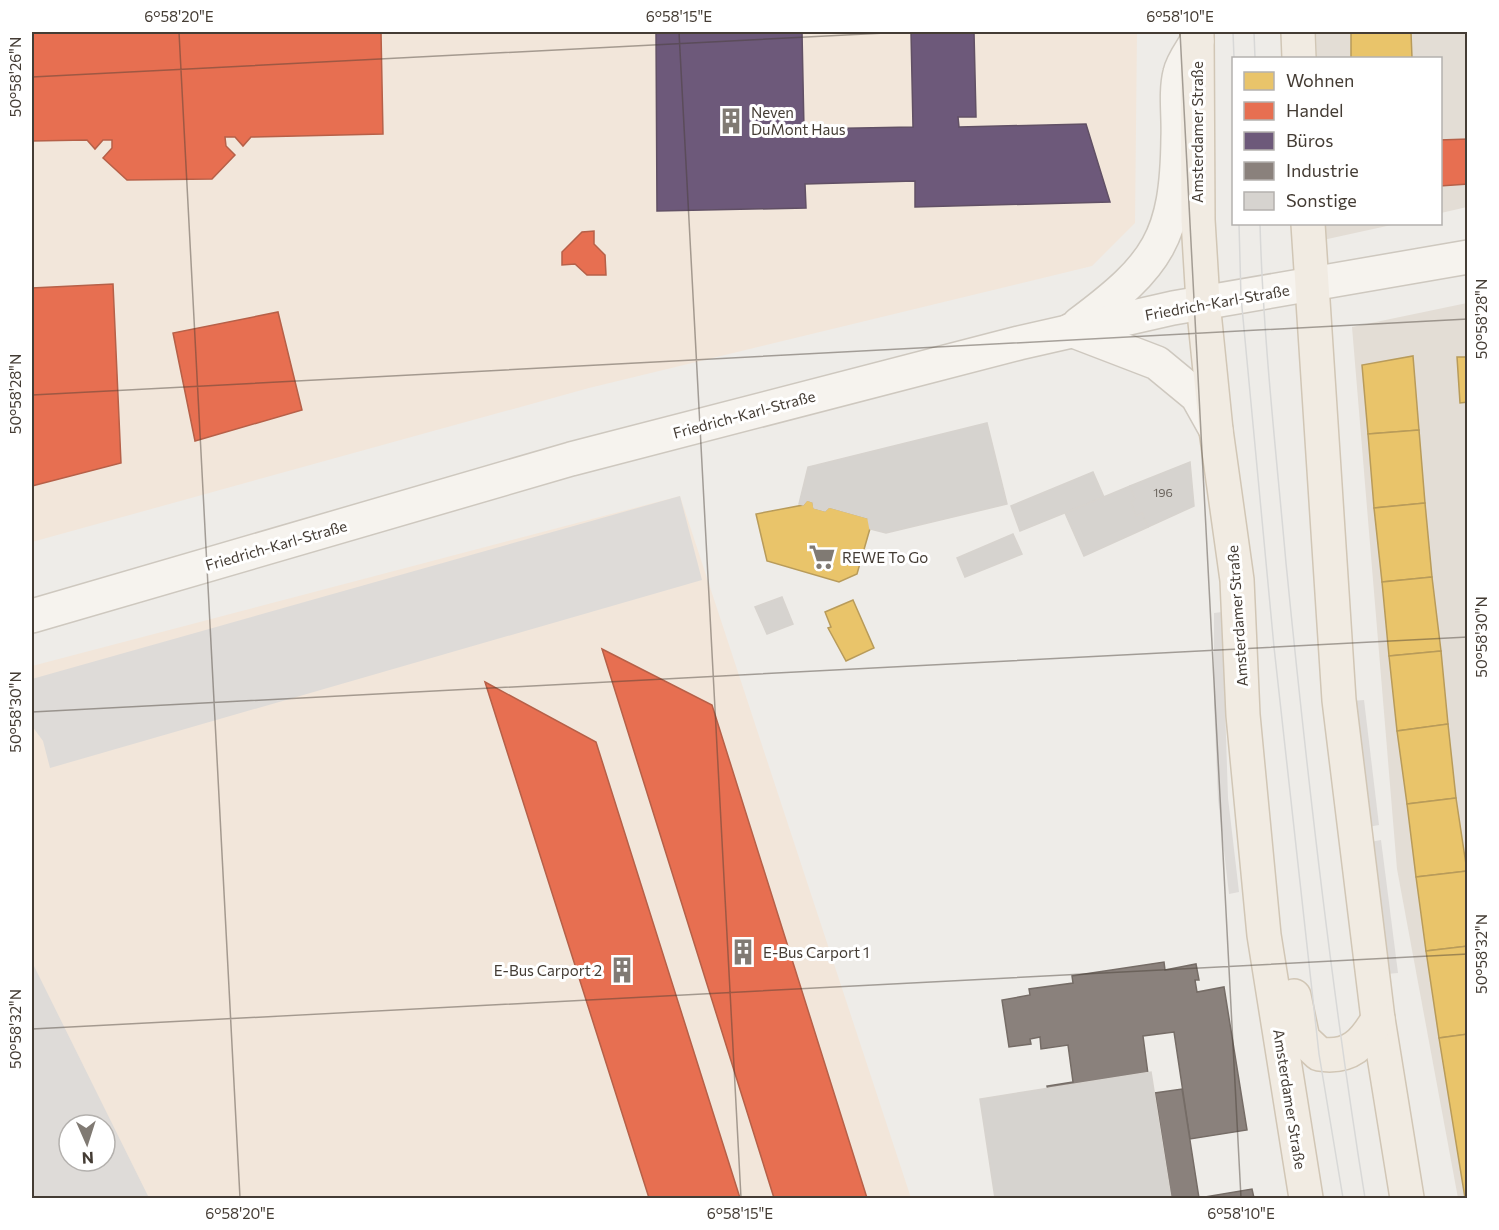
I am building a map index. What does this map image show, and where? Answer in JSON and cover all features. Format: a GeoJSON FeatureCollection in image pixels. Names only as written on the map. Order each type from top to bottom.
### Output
{"type":"FeatureCollection","features":[{"type":"Feature","properties":{"kind":"main road"},"geometry":{"type":"LineString","coordinates":[[1298,32],[1299,57]]}},
{"type":"Feature","properties":{"kind":"main road"},"geometry":{"type":"LineString","coordinates":[[1071,330],[1125,290],[1146,266],[1172,215],[1178,180],[1180,73],[1197,36]]}},
{"type":"Feature","properties":{"kind":"main road","name":"Amsterdamer Straße"},"geometry":{"type":"LineString","coordinates":[[1197,36],[1198,220],[1203,302],[1216,430],[1237,580],[1243,715],[1264,935],[1306,1198]]}},
{"type":"Feature","properties":{"kind":"main road"},"geometry":{"type":"LineString","coordinates":[[1308,225],[1339,700],[1378,1019],[1407,1198]]}},
{"type":"Feature","properties":{"kind":"main road","name":"Friedrich-Karl-Straße"},"geometry":{"type":"LineString","coordinates":[[32,616],[571,459],[1071,330],[1203,302],[1467,257]]}},
{"type":"Feature","properties":{"kind":"main road"},"geometry":{"type":"LineString","coordinates":[[1071,330],[1157,363],[1197,396],[1216,430]]}},
{"type":"Feature","properties":{"kind":"main road"},"geometry":{"type":"LineString","coordinates":[[1264,935],[1290,967],[1298,1016],[1304,1039],[1311,1049],[1330,1056],[1356,1048],[1378,1019]]}},
{"type":"Feature","properties":{"kind":"shaded area"},"geometry":{"type":"Polygon","coordinates":[[[32,32],[1137,32],[1135,223],[1092,266],[589,388],[32,542],[32,32]]]}},
{"type":"Feature","properties":{"kind":"shaded area"},"geometry":{"type":"Polygon","coordinates":[[[1316,32],[1467,32],[1467,207],[1442,213],[1442,57],[1317,57],[1316,32]]]}},
{"type":"Feature","properties":{"kind":"shaded area"},"geometry":{"type":"Polygon","coordinates":[[[1323,225],[1391,225],[1323,240],[1323,225]]]}},
{"type":"Feature","properties":{"kind":"shaded area"},"geometry":{"type":"Polygon","coordinates":[[[1467,303],[1467,1198],[1458,1198],[1397,869],[1352,327],[1467,303]]]}},
{"type":"Feature","properties":{"kind":"shaded area"},"geometry":{"type":"Polygon","coordinates":[[[680,496],[911,1198],[32,1198],[32,666],[680,496]]]}},
{"type":"Feature","properties":{"kind":"shaded area"},"geometry":{"type":"Polygon","coordinates":[[[680,496],[702,580],[50,768],[43,741],[32,726],[32,679],[680,496]]]}},
{"type":"Feature","properties":{"kind":"shaded area"},"geometry":{"type":"Polygon","coordinates":[[[1222,612],[1228,798],[1239,892],[1229,894],[1218,799],[1214,703],[1214,613],[1222,612]]]}},
{"type":"Feature","properties":{"kind":"shaded area"},"geometry":{"type":"Polygon","coordinates":[[[1364,700],[1379,825],[1368,827],[1352,701],[1364,700]]]}},
{"type":"Feature","properties":{"kind":"shaded area"},"geometry":{"type":"Polygon","coordinates":[[[1381,840],[1398,973],[1386,974],[1370,842],[1381,840]]]}},
{"type":"Feature","properties":{"kind":"shaded area"},"geometry":{"type":"Polygon","coordinates":[[[34,966],[107,1113],[57,1113],[57,1173],[117,1173],[117,1133],[149,1198],[32,1198],[32,968],[34,966]]]}},
{"type":"Feature","properties":{"kind":"building: Wohnen"},"geometry":{"type":"Polygon","coordinates":[[[1351,32],[1411,32],[1412,57],[1351,57],[1351,32]]]}},
{"type":"Feature","properties":{"kind":"building: Wohnen"},"geometry":{"type":"Polygon","coordinates":[[[1413,356],[1419,430],[1368,434],[1362,365],[1413,356]]]}},
{"type":"Feature","properties":{"kind":"building: Wohnen"},"geometry":{"type":"Polygon","coordinates":[[[1457,357],[1468,357],[1468,402],[1460,403],[1457,357]]]}},
{"type":"Feature","properties":{"kind":"building: Wohnen"},"geometry":{"type":"Polygon","coordinates":[[[1419,430],[1425,503],[1374,508],[1368,434],[1419,430]]]}},
{"type":"Feature","properties":{"kind":"building: Wohnen"},"geometry":{"type":"Polygon","coordinates":[[[807,500],[813,502],[814,508],[825,511],[829,507],[868,518],[871,525],[857,574],[839,582],[767,561],[756,514],[803,505],[807,500]]]}},
{"type":"Feature","properties":{"kind":"building: Wohnen"},"geometry":{"type":"Polygon","coordinates":[[[1425,503],[1432,577],[1382,582],[1374,508],[1425,503]]]}},
{"type":"Feature","properties":{"kind":"building: Wohnen"},"geometry":{"type":"Polygon","coordinates":[[[1432,577],[1441,651],[1389,656],[1382,582],[1432,577]]]}},
{"type":"Feature","properties":{"kind":"building: Wohnen"},"geometry":{"type":"Polygon","coordinates":[[[853,600],[874,648],[846,661],[828,628],[831,627],[825,612],[853,600]]]}},
{"type":"Feature","properties":{"kind":"building: Wohnen"},"geometry":{"type":"Polygon","coordinates":[[[1441,651],[1448,724],[1397,731],[1389,656],[1441,651]]]}},
{"type":"Feature","properties":{"kind":"building: Wohnen"},"geometry":{"type":"Polygon","coordinates":[[[1448,724],[1456,798],[1407,804],[1397,731],[1448,724]]]}},
{"type":"Feature","properties":{"kind":"building: Wohnen"},"geometry":{"type":"Polygon","coordinates":[[[1456,798],[1467,871],[1416,877],[1407,804],[1456,798]]]}},
{"type":"Feature","properties":{"kind":"building: Wohnen"},"geometry":{"type":"Polygon","coordinates":[[[1467,871],[1468,946],[1426,951],[1416,877],[1467,871]]]}},
{"type":"Feature","properties":{"kind":"building: Wohnen"},"geometry":{"type":"Polygon","coordinates":[[[1468,946],[1468,1034],[1439,1038],[1426,951],[1468,946]]]}},
{"type":"Feature","properties":{"kind":"building: Wohnen"},"geometry":{"type":"Polygon","coordinates":[[[1468,1034],[1468,1198],[1465,1198],[1439,1038],[1468,1034]]]}},
{"type":"Feature","properties":{"kind":"building: Handel"},"geometry":{"type":"Polygon","coordinates":[[[32,32],[381,32],[383,134],[251,137],[243,146],[235,137],[225,137],[226,146],[235,155],[212,179],[127,180],[103,158],[112,148],[112,140],[103,140],[95,149],[87,140],[32,141],[32,32]]]}},
{"type":"Feature","properties":{"kind":"building: Handel"},"geometry":{"type":"Polygon","coordinates":[[[1468,139],[1468,184],[1442,186],[1442,140],[1468,139]]]}},
{"type":"Feature","properties":{"kind":"building: Handel"},"geometry":{"type":"Polygon","coordinates":[[[594,231],[594,244],[605,255],[606,275],[587,275],[575,264],[562,265],[562,252],[582,232],[594,231]]]}},
{"type":"Feature","properties":{"kind":"building: Handel"},"geometry":{"type":"Polygon","coordinates":[[[113,284],[121,463],[32,486],[32,288],[113,284]]]}},
{"type":"Feature","properties":{"kind":"building: Handel"},"geometry":{"type":"Polygon","coordinates":[[[278,312],[302,410],[195,441],[173,333],[278,312]]]}},
{"type":"Feature","properties":{"kind":"building: Handel","name":"E-Bus Carport 1"},"geometry":{"type":"Polygon","coordinates":[[[602,649],[712,705],[867,1198],[774,1198],[602,649]]]}},
{"type":"Feature","properties":{"kind":"building: Handel","name":"E-Bus Carport 2"},"geometry":{"type":"Polygon","coordinates":[[[485,682],[596,742],[740,1198],[649,1198],[485,682]]]}},
{"type":"Feature","properties":{"kind":"building: Büros","name":"Neven DuMont Haus"},"geometry":{"type":"Polygon","coordinates":[[[656,32],[802,32],[804,129],[913,127],[911,32],[974,32],[976,117],[958,117],[959,127],[1086,124],[1110,202],[915,207],[915,181],[805,184],[806,208],[657,211],[656,32]]]}},
{"type":"Feature","properties":{"kind":"building: Industrie"},"geometry":{"type":"Polygon","coordinates":[[[1164,962],[1165,970],[1196,964],[1199,980],[1195,980],[1197,992],[1224,987],[1247,1130],[1190,1139],[1174,1032],[1143,1036],[1148,1074],[1048,1090],[1047,1086],[1073,1082],[1068,1045],[1041,1049],[1040,1037],[1030,1039],[1031,1044],[1009,1047],[1002,1000],[1030,995],[1029,989],[1073,983],[1072,976],[1164,962]]]}},
{"type":"Feature","properties":{"kind":"building: Industrie"},"geometry":{"type":"Polygon","coordinates":[[[1182,1089],[1199,1198],[1171,1198],[1155,1093],[1182,1089]]]}},
{"type":"Feature","properties":{"kind":"building: Industrie"},"geometry":{"type":"Polygon","coordinates":[[[1252,1189],[1254,1198],[1199,1198],[1252,1189]]]}},
{"type":"Feature","properties":{"kind":"building: Sonstige"},"geometry":{"type":"Polygon","coordinates":[[[987,423],[1007,504],[886,533],[870,529],[868,518],[829,507],[825,511],[814,508],[813,502],[807,500],[803,505],[799,504],[808,467],[987,423]]]}},
{"type":"Feature","properties":{"kind":"building: Sonstige"},"geometry":{"type":"Polygon","coordinates":[[[1190,462],[1194,506],[1148,527],[1142,513],[1136,516],[1131,503],[1135,498],[1130,486],[1190,462]]]}},
{"type":"Feature","properties":{"kind":"building: Sonstige"},"geometry":{"type":"Polygon","coordinates":[[[1093,472],[1104,497],[1020,531],[1011,506],[1093,472]]]}},
{"type":"Feature","properties":{"kind":"building: Sonstige"},"geometry":{"type":"Polygon","coordinates":[[[1130,486],[1135,498],[1131,503],[1136,516],[1142,513],[1148,527],[1084,556],[1065,513],[1130,486]]]}},
{"type":"Feature","properties":{"kind":"building: Sonstige"},"geometry":{"type":"Polygon","coordinates":[[[1013,534],[1022,554],[965,577],[957,558],[1013,534]]]}},
{"type":"Feature","properties":{"kind":"building: Sonstige"},"geometry":{"type":"Polygon","coordinates":[[[782,597],[793,624],[767,634],[755,607],[782,597]]]}},
{"type":"Feature","properties":{"kind":"building: Sonstige"},"geometry":{"type":"Polygon","coordinates":[[[1151,1072],[1171,1198],[995,1198],[980,1099],[1151,1072]]]}},
{"type":"Feature","properties":{"kind":"tram line"},"geometry":{"type":"LineString","coordinates":[[1233,32],[1234,57]]}},
{"type":"Feature","properties":{"kind":"tram line"},"geometry":{"type":"LineString","coordinates":[[1254,32],[1255,57]]}},
{"type":"Feature","properties":{"kind":"tram line"},"geometry":{"type":"LineString","coordinates":[[1239,225],[1241,297],[1274,647],[1319,1054],[1343,1198]]}},
{"type":"Feature","properties":{"kind":"tram line"},"geometry":{"type":"LineString","coordinates":[[1260,225],[1270,394],[1302,722],[1331,961],[1365,1198]]}},
{"type":"Feature","properties":{"kind":"place","name":"Neven DuMont Haus"},"geometry":{"type":"Point","coordinates":[731,121]}},
{"type":"Feature","properties":{"kind":"place","name":"REWE To Go"},"geometry":{"type":"Point","coordinates":[822,557]}},
{"type":"Feature","properties":{"kind":"place","name":"E-Bus Carport 1"},"geometry":{"type":"Point","coordinates":[743,952]}},
{"type":"Feature","properties":{"kind":"place","name":"E-Bus Carport 2"},"geometry":{"type":"Point","coordinates":[622,970]}}]}
